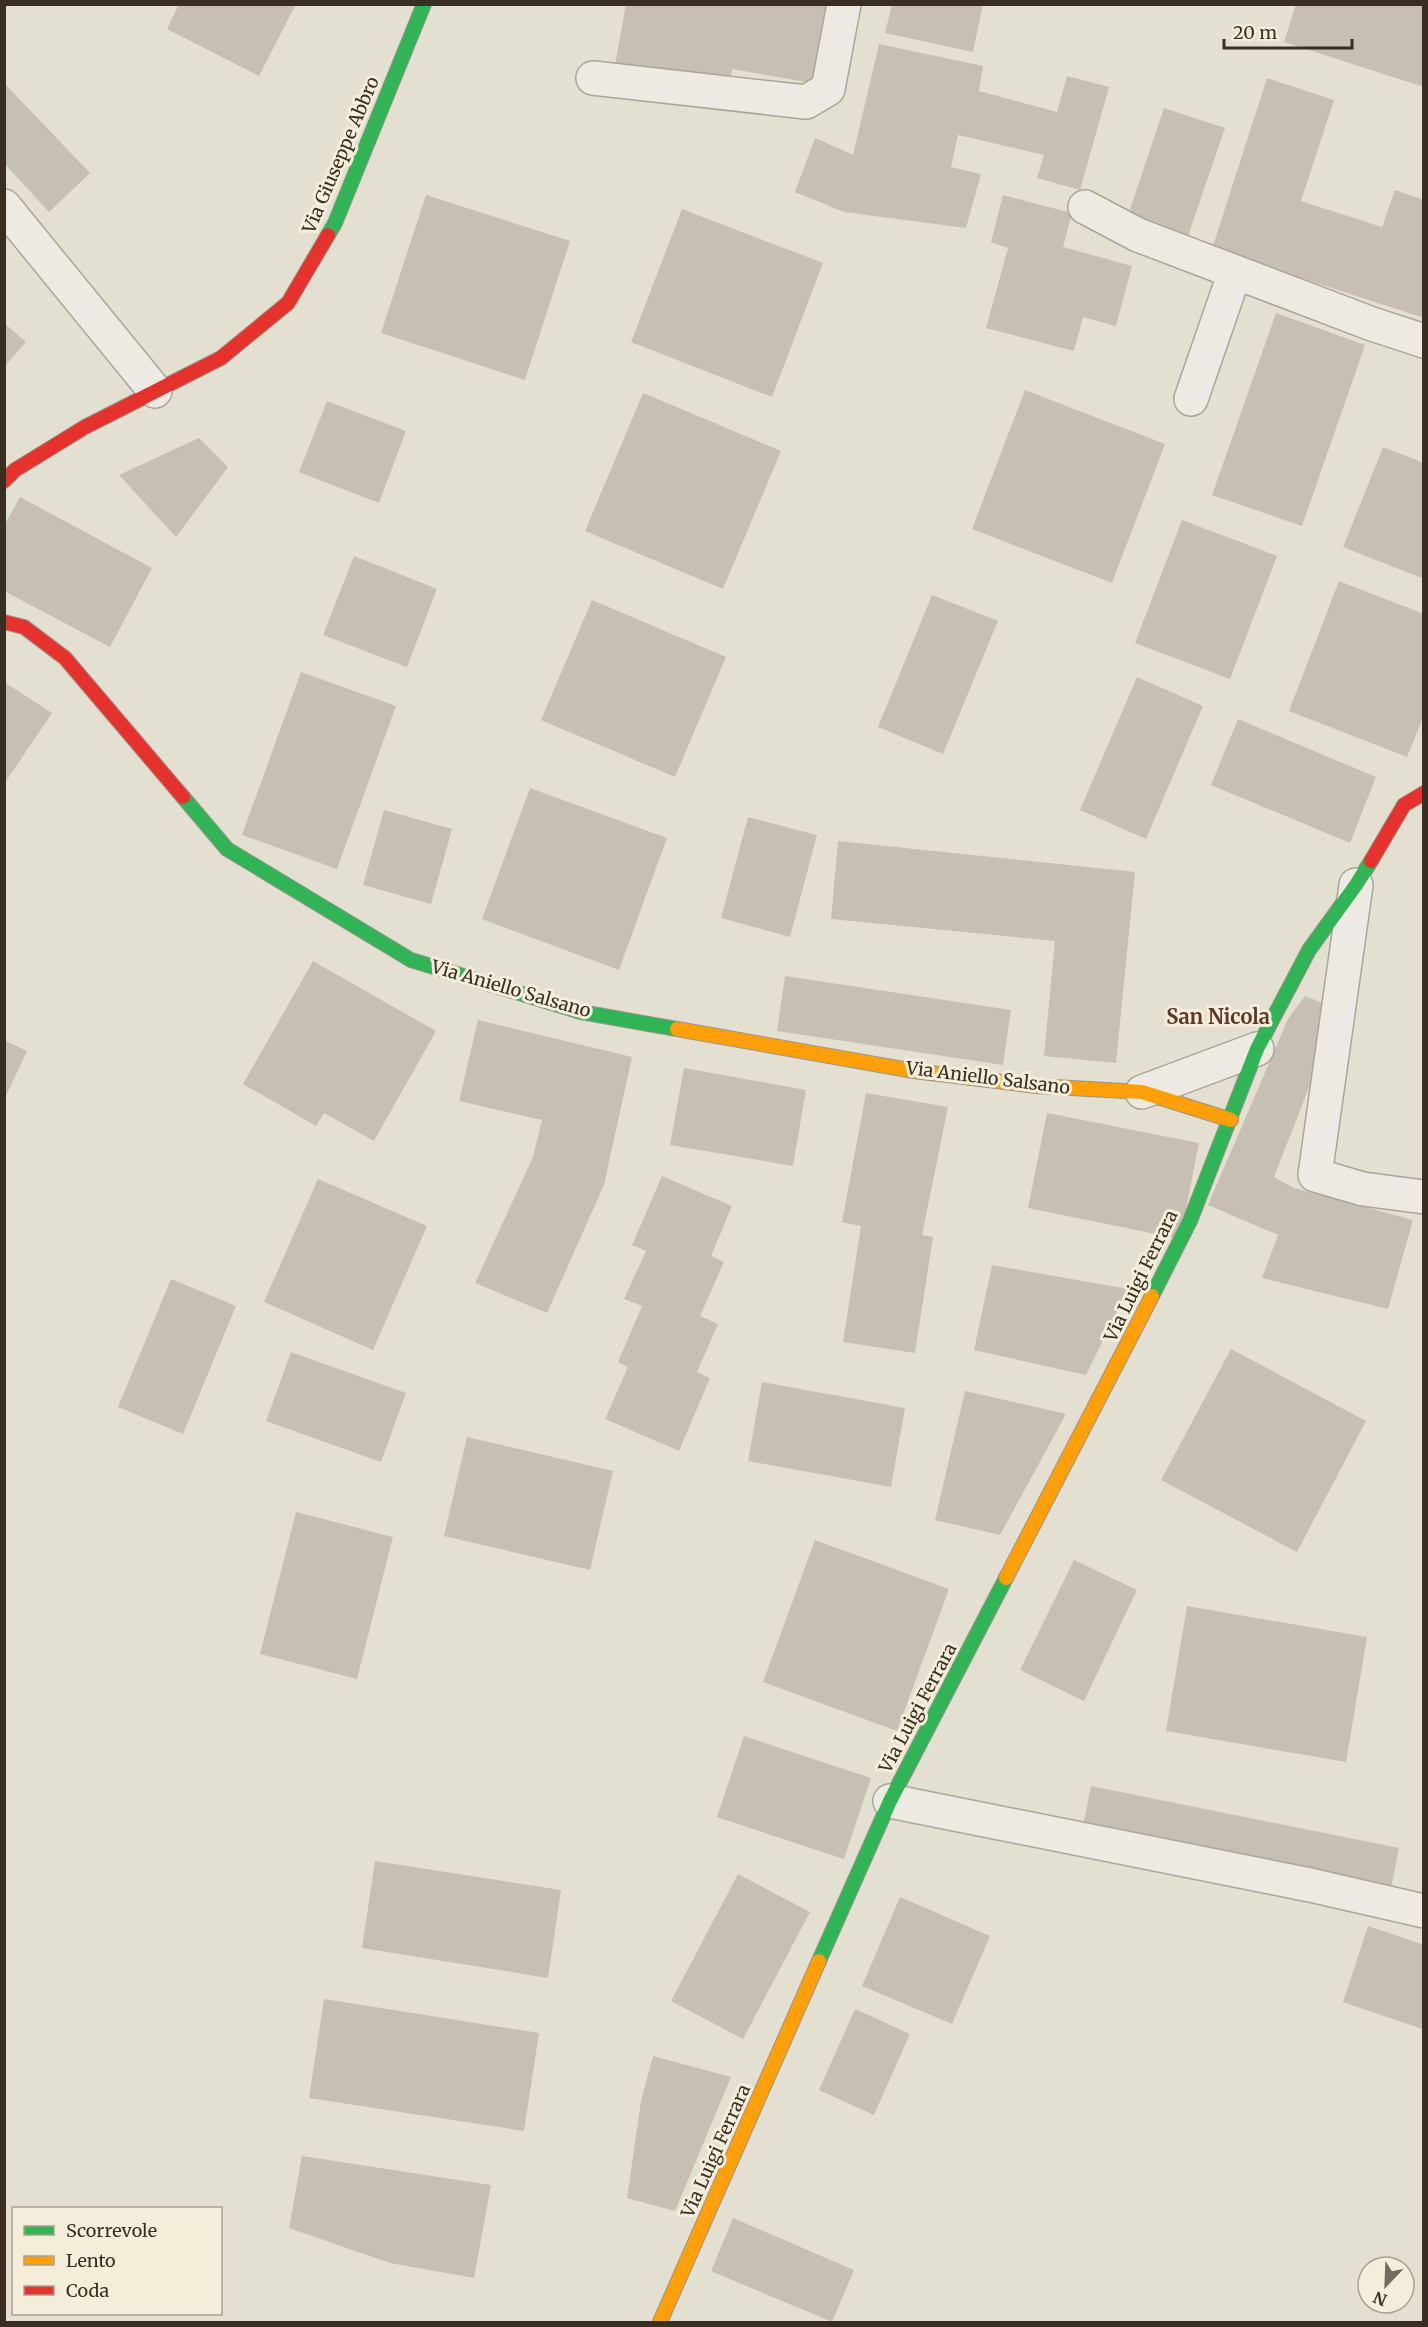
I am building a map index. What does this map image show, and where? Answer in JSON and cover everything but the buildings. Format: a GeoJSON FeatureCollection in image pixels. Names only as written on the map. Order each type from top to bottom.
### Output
{"type":"FeatureCollection","features":[{"type":"Feature","properties":{"kind":"street","name":"Via Giuseppe Abbro"},"geometry":{"type":"LineString","coordinates":[[4,481],[15,470],[75,434],[221,358],[288,303],[334,223],[424,4]]}},
{"type":"Feature","properties":{"kind":"street"},"geometry":{"type":"LineString","coordinates":[[593,78],[806,102],[828,89],[844,4]]}},
{"type":"Feature","properties":{"kind":"street"},"geometry":{"type":"LineString","coordinates":[[4,206],[155,391]]}},
{"type":"Feature","properties":{"kind":"street"},"geometry":{"type":"LineString","coordinates":[[1085,207],[1138,235],[1372,324],[1424,341]]}},
{"type":"Feature","properties":{"kind":"street"},"geometry":{"type":"LineString","coordinates":[[1191,399],[1235,272]]}},
{"type":"Feature","properties":{"kind":"street","name":"Via Aniello Salsano"},"geometry":{"type":"LineString","coordinates":[[4,622],[24,627],[65,658],[227,849],[411,960],[581,1012],[914,1071],[1036,1086],[1142,1092],[1231,1120]]}},
{"type":"Feature","properties":{"kind":"street","name":"Via Luigi Ferrara"},"geometry":{"type":"LineString","coordinates":[[660,2322],[890,1801],[1190,1221],[1257,1049],[1309,950],[1356,885],[1404,805],[1424,793]]}},
{"type":"Feature","properties":{"kind":"street"},"geometry":{"type":"LineString","coordinates":[[1356,885],[1315,1175],[1363,1189],[1424,1197]]}},
{"type":"Feature","properties":{"kind":"street","name":"Via Aniello Salsano"},"geometry":{"type":"LineString","coordinates":[[1142,1092],[1257,1049]]}},
{"type":"Feature","properties":{"kind":"street"},"geometry":{"type":"LineString","coordinates":[[890,1801],[1310,1885],[1424,1911]]}},
{"type":"Feature","properties":{"kind":"traffic: fast"},"geometry":{"type":"LineString","coordinates":[[328,235],[335,223],[424,4]]}},
{"type":"Feature","properties":{"kind":"traffic: fast"},"geometry":{"type":"LineString","coordinates":[[183,797],[227,849],[411,960],[581,1012],[677,1029]]}},
{"type":"Feature","properties":{"kind":"traffic: fast"},"geometry":{"type":"LineString","coordinates":[[1152,1296],[1190,1221],[1257,1049],[1309,950],[1371,861]]}},
{"type":"Feature","properties":{"kind":"traffic: fast"},"geometry":{"type":"LineString","coordinates":[[819,1961],[890,1801],[1006,1578]]}},
{"type":"Feature","properties":{"kind":"traffic: slow"},"geometry":{"type":"LineString","coordinates":[[677,1029],[914,1071],[1036,1086],[1142,1092],[1231,1120]]}},
{"type":"Feature","properties":{"kind":"traffic: slow"},"geometry":{"type":"LineString","coordinates":[[1006,1578],[1152,1296]]}},
{"type":"Feature","properties":{"kind":"traffic: slow"},"geometry":{"type":"LineString","coordinates":[[660,2322],[819,1961]]}},
{"type":"Feature","properties":{"kind":"traffic: jam"},"geometry":{"type":"LineString","coordinates":[[4,481],[15,470],[85,427],[221,358],[288,303],[328,235]]}},
{"type":"Feature","properties":{"kind":"traffic: jam"},"geometry":{"type":"LineString","coordinates":[[4,622],[24,627],[65,658],[183,797]]}},
{"type":"Feature","properties":{"kind":"traffic: jam"},"geometry":{"type":"LineString","coordinates":[[1371,861],[1404,805],[1424,793]]}},
{"type":"Feature","properties":{"kind":"district","name":"San Nicola"},"geometry":{"type":"Point","coordinates":[1218,1017]}}]}
